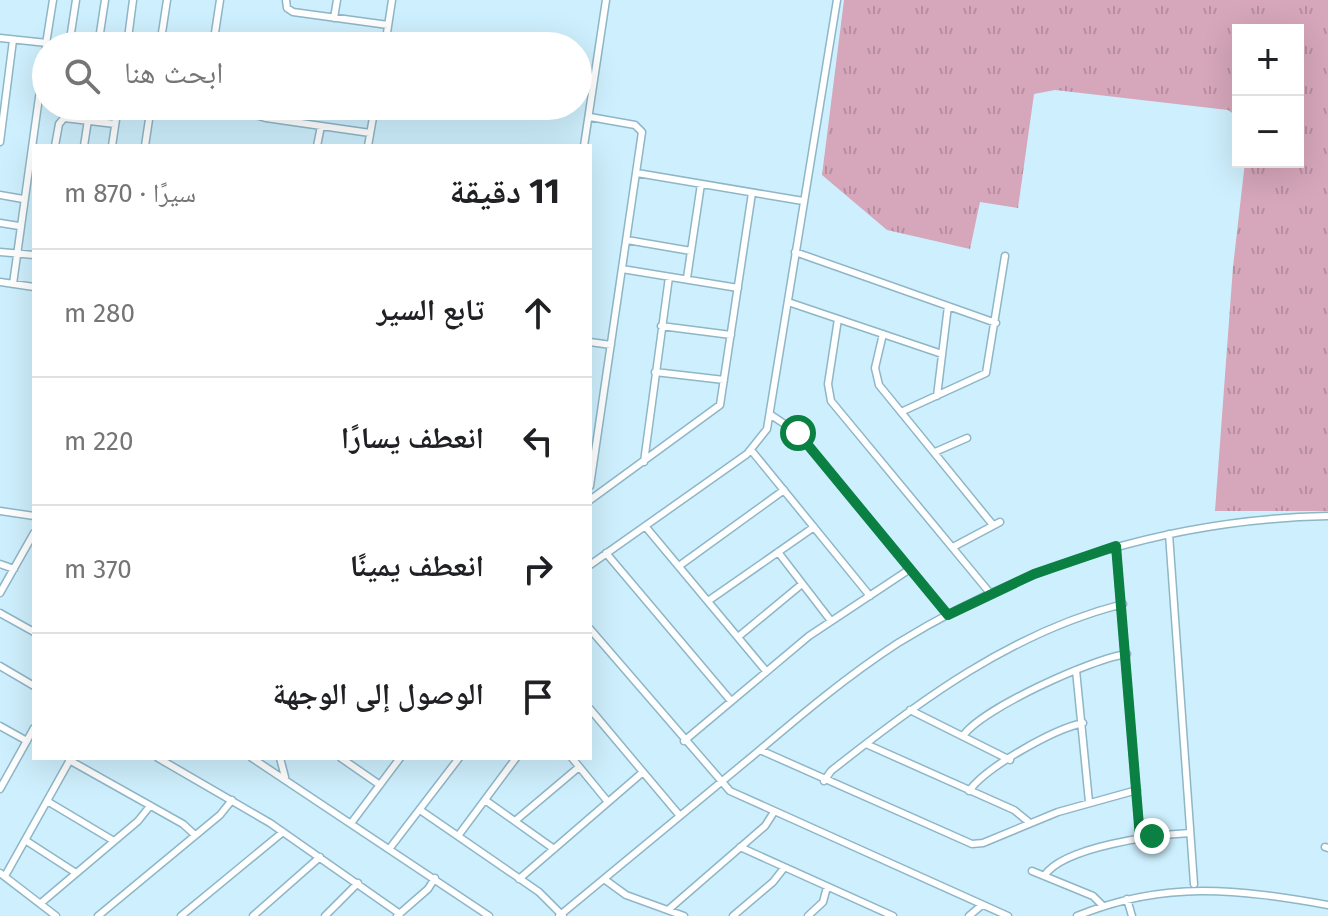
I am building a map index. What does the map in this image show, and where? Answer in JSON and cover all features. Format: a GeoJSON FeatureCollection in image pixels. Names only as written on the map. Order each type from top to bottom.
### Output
{"type":"FeatureCollection","features":[{"type":"Feature","properties":{"kind":"street"},"geometry":{"type":"LineString","coordinates":[[48,32],[53,0]]}},
{"type":"Feature","properties":{"kind":"street"},"geometry":{"type":"LineString","coordinates":[[71,32],[76,0]]}},
{"type":"Feature","properties":{"kind":"street"},"geometry":{"type":"LineString","coordinates":[[100,32],[105,0]]}},
{"type":"Feature","properties":{"kind":"street"},"geometry":{"type":"LineString","coordinates":[[129,32],[133,0]]}},
{"type":"Feature","properties":{"kind":"street"},"geometry":{"type":"LineString","coordinates":[[162,32],[167,0]]}},
{"type":"Feature","properties":{"kind":"street"},"geometry":{"type":"LineString","coordinates":[[215,32],[220,0]]}},
{"type":"Feature","properties":{"kind":"street"},"geometry":{"type":"LineString","coordinates":[[286,0],[287,8],[293,12],[388,25]]}},
{"type":"Feature","properties":{"kind":"street"},"geometry":{"type":"LineString","coordinates":[[334,18],[337,0]]}},
{"type":"Feature","properties":{"kind":"street"},"geometry":{"type":"LineString","coordinates":[[387,32],[392,0]]}},
{"type":"Feature","properties":{"kind":"street"},"geometry":{"type":"LineString","coordinates":[[592,102],[606,0]]}},
{"type":"Feature","properties":{"kind":"street"},"geometry":{"type":"LineString","coordinates":[[592,564],[751,450],[764,435],[771,415],[837,0]]}},
{"type":"Feature","properties":{"kind":"street"},"geometry":{"type":"LineString","coordinates":[[0,38],[32,43]]}},
{"type":"Feature","properties":{"kind":"street"},"geometry":{"type":"LineString","coordinates":[[0,142],[13,40]]}},
{"type":"Feature","properties":{"kind":"street"},"geometry":{"type":"LineString","coordinates":[[592,117],[641,129],[592,473]]}},
{"type":"Feature","properties":{"kind":"street"},"geometry":{"type":"LineString","coordinates":[[11,284],[35,120]]}},
{"type":"Feature","properties":{"kind":"street"},"geometry":{"type":"LineString","coordinates":[[56,144],[62,120]]}},
{"type":"Feature","properties":{"kind":"street"},"geometry":{"type":"LineString","coordinates":[[84,144],[88,120],[115,124]]}},
{"type":"Feature","properties":{"kind":"street"},"geometry":{"type":"LineString","coordinates":[[112,144],[116,120]]}},
{"type":"Feature","properties":{"kind":"street"},"geometry":{"type":"LineString","coordinates":[[145,144],[149,120]]}},
{"type":"Feature","properties":{"kind":"street"},"geometry":{"type":"LineString","coordinates":[[280,120],[370,133]]}},
{"type":"Feature","properties":{"kind":"street"},"geometry":{"type":"LineString","coordinates":[[368,144],[372,120]]}},
{"type":"Feature","properties":{"kind":"street"},"geometry":{"type":"LineString","coordinates":[[584,144],[589,120]]}},
{"type":"Feature","properties":{"kind":"street"},"geometry":{"type":"LineString","coordinates":[[317,144],[321,126]]}},
{"type":"Feature","properties":{"kind":"street"},"geometry":{"type":"LineString","coordinates":[[637,173],[803,201]]}},
{"type":"Feature","properties":{"kind":"street"},"geometry":{"type":"LineString","coordinates":[[687,278],[701,184]]}},
{"type":"Feature","properties":{"kind":"street"},"geometry":{"type":"LineString","coordinates":[[592,499],[715,411],[724,380],[752,193]]}},
{"type":"Feature","properties":{"kind":"street"},"geometry":{"type":"LineString","coordinates":[[0,195],[23,199]]}},
{"type":"Feature","properties":{"kind":"street"},"geometry":{"type":"LineString","coordinates":[[0,223],[19,226]]}},
{"type":"Feature","properties":{"kind":"street"},"geometry":{"type":"LineString","coordinates":[[627,240],[691,251]]}},
{"type":"Feature","properties":{"kind":"street"},"geometry":{"type":"LineString","coordinates":[[0,252],[32,255]]}},
{"type":"Feature","properties":{"kind":"street"},"geometry":{"type":"LineString","coordinates":[[795,252],[996,323]]}},
{"type":"Feature","properties":{"kind":"street"},"geometry":{"type":"LineString","coordinates":[[901,412],[986,373],[1005,256]]}},
{"type":"Feature","properties":{"kind":"street"},"geometry":{"type":"LineString","coordinates":[[622,269],[738,288]]}},
{"type":"Feature","properties":{"kind":"street"},"geometry":{"type":"LineString","coordinates":[[644,462],[669,277]]}},
{"type":"Feature","properties":{"kind":"street"},"geometry":{"type":"LineString","coordinates":[[0,282],[32,287]]}},
{"type":"Feature","properties":{"kind":"street"},"geometry":{"type":"LineString","coordinates":[[788,302],[942,354]]}},
{"type":"Feature","properties":{"kind":"street"},"geometry":{"type":"LineString","coordinates":[[937,396],[948,306]]}},
{"type":"Feature","properties":{"kind":"street"},"geometry":{"type":"LineString","coordinates":[[838,319],[828,384],[830,398],[990,593]]}},
{"type":"Feature","properties":{"kind":"street"},"geometry":{"type":"LineString","coordinates":[[661,326],[731,335]]}},
{"type":"Feature","properties":{"kind":"street"},"geometry":{"type":"LineString","coordinates":[[883,334],[876,376],[901,412],[997,523],[953,547]]}},
{"type":"Feature","properties":{"kind":"street"},"geometry":{"type":"LineString","coordinates":[[592,342],[611,345]]}},
{"type":"Feature","properties":{"kind":"street"},"geometry":{"type":"LineString","coordinates":[[655,372],[724,380]]}},
{"type":"Feature","properties":{"kind":"street"},"geometry":{"type":"LineString","coordinates":[[771,415],[798,433],[948,615]]}},
{"type":"Feature","properties":{"kind":"street"},"geometry":{"type":"LineString","coordinates":[[935,452],[967,438]]}},
{"type":"Feature","properties":{"kind":"street"},"geometry":{"type":"LineString","coordinates":[[751,450],[870,596]]}},
{"type":"Feature","properties":{"kind":"street"},"geometry":{"type":"LineString","coordinates":[[679,566],[784,490]]}},
{"type":"Feature","properties":{"kind":"street"},"geometry":{"type":"LineString","coordinates":[[0,511],[32,516]]}},
{"type":"Feature","properties":{"kind":"street"},"geometry":{"type":"LineString","coordinates":[[420,810],[519,879],[561,915],[858,670],[990,593],[1116,546],[1252,521],[1328,516]]}},
{"type":"Feature","properties":{"kind":"street"},"geometry":{"type":"LineString","coordinates":[[645,526],[766,671]]}},
{"type":"Feature","properties":{"kind":"street"},"geometry":{"type":"LineString","coordinates":[[708,601],[814,527]]}},
{"type":"Feature","properties":{"kind":"street"},"geometry":{"type":"LineString","coordinates":[[1169,534],[1194,884]]}},
{"type":"Feature","properties":{"kind":"street"},"geometry":{"type":"LineString","coordinates":[[0,593],[32,537]]}},
{"type":"Feature","properties":{"kind":"street"},"geometry":{"type":"LineString","coordinates":[[1116,546],[1140,838]]}},
{"type":"Feature","properties":{"kind":"street"},"geometry":{"type":"LineString","coordinates":[[778,552],[831,621]]}},
{"type":"Feature","properties":{"kind":"street"},"geometry":{"type":"LineString","coordinates":[[606,553],[731,701]]}},
{"type":"Feature","properties":{"kind":"street"},"geometry":{"type":"LineString","coordinates":[[0,564],[14,569]]}},
{"type":"Feature","properties":{"kind":"street"},"geometry":{"type":"LineString","coordinates":[[684,741],[831,621],[910,569]]}},
{"type":"Feature","properties":{"kind":"street"},"geometry":{"type":"LineString","coordinates":[[738,637],[802,584]]}},
{"type":"Feature","properties":{"kind":"street"},"geometry":{"type":"LineString","coordinates":[[824,781],[831,771],[910,710],[973,668],[1022,642],[1089,613],[1123,604]]}},
{"type":"Feature","properties":{"kind":"street"},"geometry":{"type":"LineString","coordinates":[[0,613],[32,630]]}},
{"type":"Feature","properties":{"kind":"street"},"geometry":{"type":"LineString","coordinates":[[592,631],[719,783],[734,794],[1008,916]]}},
{"type":"Feature","properties":{"kind":"street"},"geometry":{"type":"LineString","coordinates":[[963,736],[972,725],[1076,670],[1127,654]]}},
{"type":"Feature","properties":{"kind":"street"},"geometry":{"type":"LineString","coordinates":[[0,666],[32,685]]}},
{"type":"Feature","properties":{"kind":"street"},"geometry":{"type":"LineString","coordinates":[[1076,670],[1089,802]]}},
{"type":"Feature","properties":{"kind":"street"},"geometry":{"type":"LineString","coordinates":[[910,710],[1010,760]]}},
{"type":"Feature","properties":{"kind":"street"},"geometry":{"type":"LineString","coordinates":[[592,711],[680,816]]}},
{"type":"Feature","properties":{"kind":"street"},"geometry":{"type":"LineString","coordinates":[[969,791],[981,777],[1066,728],[1083,723]]}},
{"type":"Feature","properties":{"kind":"street"},"geometry":{"type":"LineString","coordinates":[[0,726],[27,741]]}},
{"type":"Feature","properties":{"kind":"street"},"geometry":{"type":"LineString","coordinates":[[1,784],[32,732]]}},
{"type":"Feature","properties":{"kind":"street"},"geometry":{"type":"LineString","coordinates":[[866,744],[1014,810],[1030,823]]}},
{"type":"Feature","properties":{"kind":"street"},"geometry":{"type":"LineString","coordinates":[[760,750],[972,844],[983,843],[1089,802],[1137,790]]}},
{"type":"Feature","properties":{"kind":"street"},"geometry":{"type":"LineString","coordinates":[[56,916],[2,875],[69,760]]}},
{"type":"Feature","properties":{"kind":"street"},"geometry":{"type":"LineString","coordinates":[[72,760],[195,835]]}},
{"type":"Feature","properties":{"kind":"street"},"geometry":{"type":"LineString","coordinates":[[162,760],[283,832],[358,883],[398,915],[428,889],[435,878]]}},
{"type":"Feature","properties":{"kind":"street"},"geometry":{"type":"LineString","coordinates":[[255,760],[489,916]]}},
{"type":"Feature","properties":{"kind":"street"},"geometry":{"type":"LineString","coordinates":[[281,760],[286,778]]}},
{"type":"Feature","properties":{"kind":"street"},"geometry":{"type":"LineString","coordinates":[[344,760],[380,785]]}},
{"type":"Feature","properties":{"kind":"street"},"geometry":{"type":"LineString","coordinates":[[352,822],[399,760]]}},
{"type":"Feature","properties":{"kind":"street"},"geometry":{"type":"LineString","coordinates":[[390,848],[458,760]]}},
{"type":"Feature","properties":{"kind":"street"},"geometry":{"type":"LineString","coordinates":[[458,836],[515,760]]}},
{"type":"Feature","properties":{"kind":"street"},"geometry":{"type":"LineString","coordinates":[[574,760],[608,802]]}},
{"type":"Feature","properties":{"kind":"street"},"geometry":{"type":"LineString","coordinates":[[515,821],[579,767]]}},
{"type":"Feature","properties":{"kind":"street"},"geometry":{"type":"LineString","coordinates":[[519,879],[643,772]]}},
{"type":"Feature","properties":{"kind":"street"},"geometry":{"type":"LineString","coordinates":[[98,916],[232,800]]}},
{"type":"Feature","properties":{"kind":"street"},"geometry":{"type":"LineString","coordinates":[[485,800],[554,849]]}},
{"type":"Feature","properties":{"kind":"street"},"geometry":{"type":"LineString","coordinates":[[47,801],[114,841]]}},
{"type":"Feature","properties":{"kind":"street"},"geometry":{"type":"LineString","coordinates":[[41,903],[141,818],[150,806]]}},
{"type":"Feature","properties":{"kind":"street"},"geometry":{"type":"LineString","coordinates":[[668,910],[768,823],[774,812]]}},
{"type":"Feature","properties":{"kind":"street"},"geometry":{"type":"LineString","coordinates":[[181,916],[283,832]]}},
{"type":"Feature","properties":{"kind":"street"},"geometry":{"type":"LineString","coordinates":[[1044,876],[1053,866],[1082,854],[1140,838],[1190,833]]}},
{"type":"Feature","properties":{"kind":"street"},"geometry":{"type":"LineString","coordinates":[[25,840],[76,873]]}},
{"type":"Feature","properties":{"kind":"street"},"geometry":{"type":"LineString","coordinates":[[740,847],[893,916]]}},
{"type":"Feature","properties":{"kind":"street"},"geometry":{"type":"LineString","coordinates":[[253,916],[320,857]]}},
{"type":"Feature","properties":{"kind":"street"},"geometry":{"type":"LineString","coordinates":[[733,916],[773,882],[784,868]]}},
{"type":"Feature","properties":{"kind":"street"},"geometry":{"type":"LineString","coordinates":[[1032,871],[1093,896],[1103,906]]}},
{"type":"Feature","properties":{"kind":"street"},"geometry":{"type":"LineString","coordinates":[[604,879],[626,895],[684,916]]}},
{"type":"Feature","properties":{"kind":"street"},"geometry":{"type":"LineString","coordinates":[[325,916],[358,883]]}},
{"type":"Feature","properties":{"kind":"street"},"geometry":{"type":"LineString","coordinates":[[808,916],[823,902],[827,887]]}},
{"type":"Feature","properties":{"kind":"street"},"geometry":{"type":"LineString","coordinates":[[1077,916],[1127,899],[1168,891],[1210,889],[1328,905]]}},
{"type":"Feature","properties":{"kind":"street"},"geometry":{"type":"LineString","coordinates":[[1127,899],[1132,916]]}},
{"type":"Feature","properties":{"kind":"street"},"geometry":{"type":"LineString","coordinates":[[969,916],[982,905]]}},
{"type":"Feature","properties":{"kind":"street"},"geometry":{"type":"LineString","coordinates":[[471,915],[477,907]]}},
{"type":"Feature","properties":{"kind":"green space"},"geometry":{"type":"Polygon","coordinates":[[[844,0],[1328,0],[1328,511],[1215,511],[1233,267],[1244,168],[1304,168],[1304,24],[1232,24],[1232,113],[1055,90],[1034,94],[1018,208],[980,202],[970,249],[887,230],[822,175],[844,0]]]}},
{"type":"Feature","properties":{"kind":"route"},"geometry":{"type":"LineString","coordinates":[[798,433],[948,615],[1034,574],[1116,546],[1120,562],[1140,838],[1152,836]]}}]}
